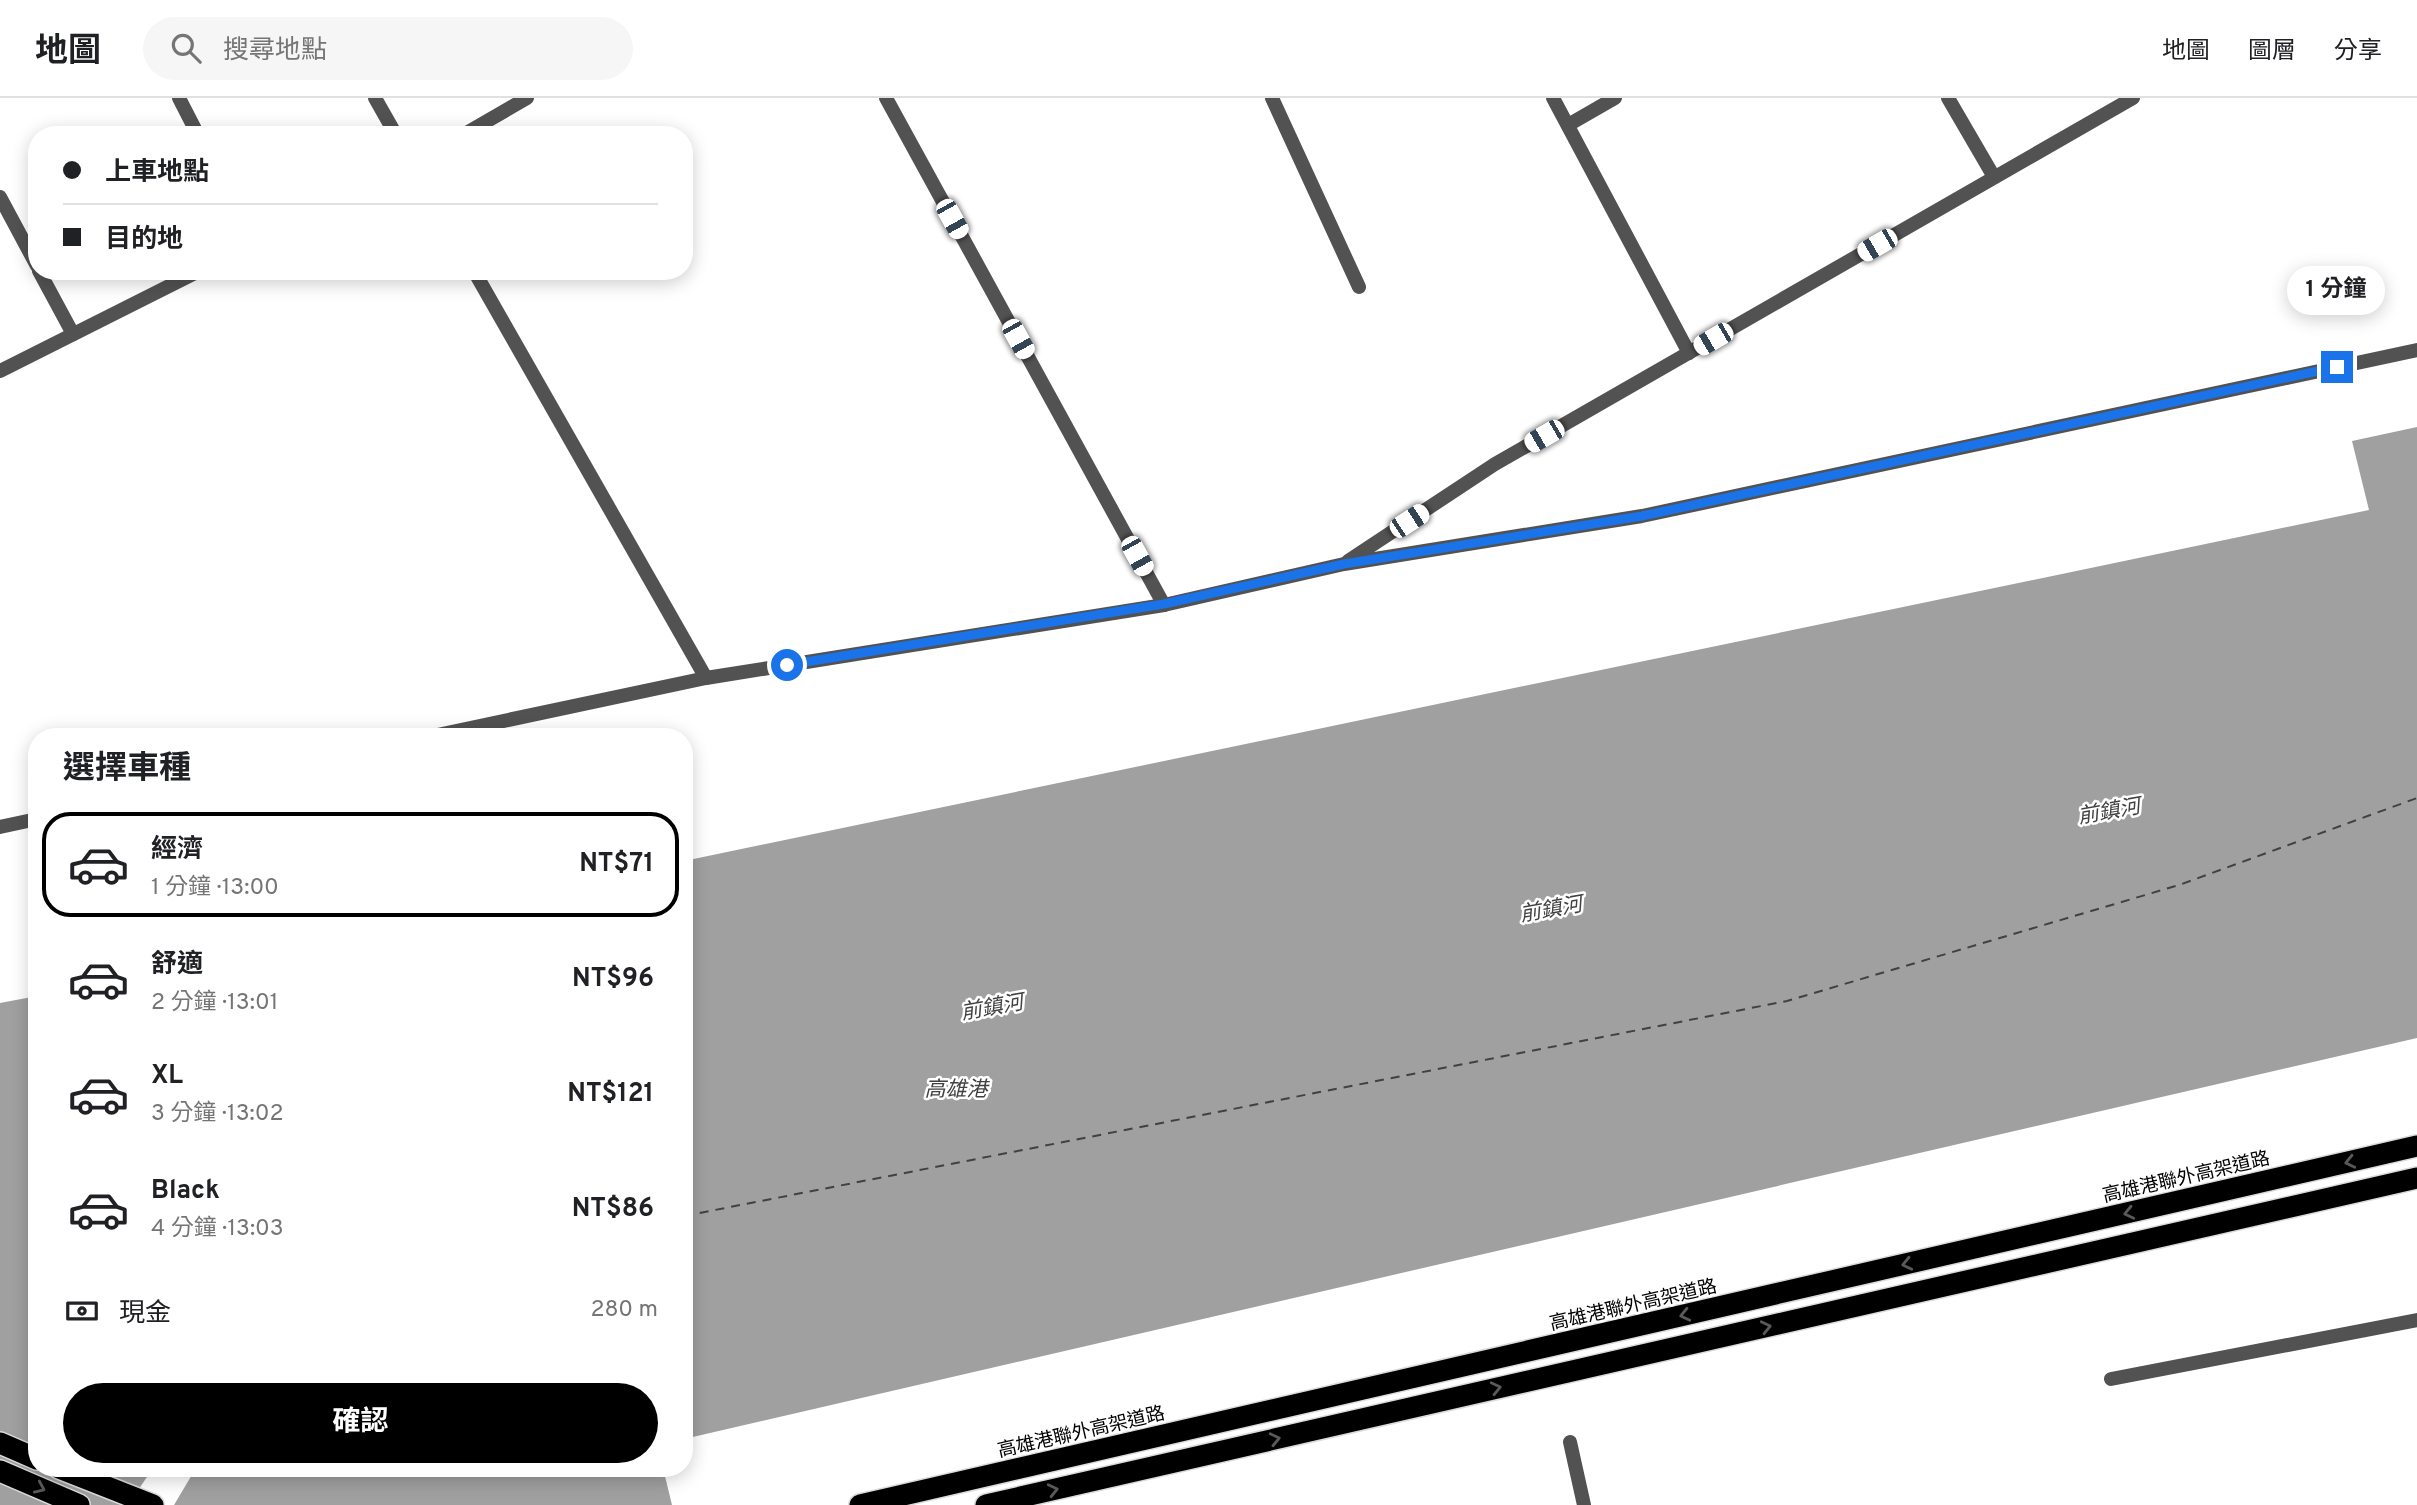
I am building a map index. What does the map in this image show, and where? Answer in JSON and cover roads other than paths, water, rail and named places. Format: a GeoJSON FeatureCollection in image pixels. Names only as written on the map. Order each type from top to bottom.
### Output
{"type":"FeatureCollection","features":[{"type":"Feature","properties":{"kind":"highway","name":"高雄港聯外高架道路"},"geometry":{"type":"LineString","coordinates":[[860,1505],[2417,1146]]}},
{"type":"Feature","properties":{"kind":"highway"},"geometry":{"type":"LineString","coordinates":[[986,1505],[2417,1178]]}},
{"type":"Feature","properties":{"kind":"highway"},"geometry":{"type":"LineString","coordinates":[[0,1443],[28,1455]]}},
{"type":"Feature","properties":{"kind":"highway"},"geometry":{"type":"LineString","coordinates":[[0,1471],[79,1505]]}},
{"type":"Feature","properties":{"kind":"highway"},"geometry":{"type":"LineString","coordinates":[[82,1477],[153,1505]]}},
{"type":"Feature","properties":{"kind":"street"},"geometry":{"type":"LineString","coordinates":[[179,98],[193,126]]}},
{"type":"Feature","properties":{"kind":"street"},"geometry":{"type":"LineString","coordinates":[[375,98],[391,126]]}},
{"type":"Feature","properties":{"kind":"street"},"geometry":{"type":"LineString","coordinates":[[479,126],[527,98]]}},
{"type":"Feature","properties":{"kind":"street"},"geometry":{"type":"LineString","coordinates":[[886,98],[1164,604]]}},
{"type":"Feature","properties":{"kind":"street"},"geometry":{"type":"LineString","coordinates":[[1272,98],[1359,287]]}},
{"type":"Feature","properties":{"kind":"street"},"geometry":{"type":"LineString","coordinates":[[1553,98],[1689,352]]}},
{"type":"Feature","properties":{"kind":"street"},"geometry":{"type":"LineString","coordinates":[[1569,125],[1615,98]]}},
{"type":"Feature","properties":{"kind":"street"},"geometry":{"type":"LineString","coordinates":[[1948,98],[1994,177]]}},
{"type":"Feature","properties":{"kind":"street"},"geometry":{"type":"LineString","coordinates":[[1344,564],[1496,464],[2133,98]]}},
{"type":"Feature","properties":{"kind":"street"},"geometry":{"type":"LineString","coordinates":[[0,197],[28,249]]}},
{"type":"Feature","properties":{"kind":"street"},"geometry":{"type":"LineString","coordinates":[[44,280],[73,334]]}},
{"type":"Feature","properties":{"kind":"street"},"geometry":{"type":"LineString","coordinates":[[0,371],[181,280]]}},
{"type":"Feature","properties":{"kind":"street"},"geometry":{"type":"LineString","coordinates":[[479,280],[706,678]]}},
{"type":"Feature","properties":{"kind":"street"},"geometry":{"type":"LineString","coordinates":[[470,728],[706,678],[1164,604],[1344,564],[1642,516],[2417,350]]}},
{"type":"Feature","properties":{"kind":"street"},"geometry":{"type":"LineString","coordinates":[[0,826],[28,821]]}},
{"type":"Feature","properties":{"kind":"street"},"geometry":{"type":"LineString","coordinates":[[2110,1379],[2417,1320]]}},
{"type":"Feature","properties":{"kind":"street"},"geometry":{"type":"LineString","coordinates":[[1570,1442],[1584,1505]]}},
{"type":"Feature","properties":{"kind":"water","name":"高雄港"},"geometry":{"type":"Polygon","coordinates":[[[2417,427],[2417,1038],[693,1437],[693,859],[2369,510],[2352,441],[2417,427]]]}},
{"type":"Feature","properties":{"kind":"water"},"geometry":{"type":"Polygon","coordinates":[[[28,998],[28,1477],[665,1477],[672,1505],[0,1505],[0,1003],[28,998]]]}},
{"type":"Feature","properties":{"kind":"water label","name":"前鎮河"},"geometry":{"type":"Point","coordinates":[2109,811]}},
{"type":"Feature","properties":{"kind":"water label","name":"前鎮河"},"geometry":{"type":"Point","coordinates":[1551,909]}},
{"type":"Feature","properties":{"kind":"water label","name":"前鎮河"},"geometry":{"type":"Point","coordinates":[992,1007]}}]}
